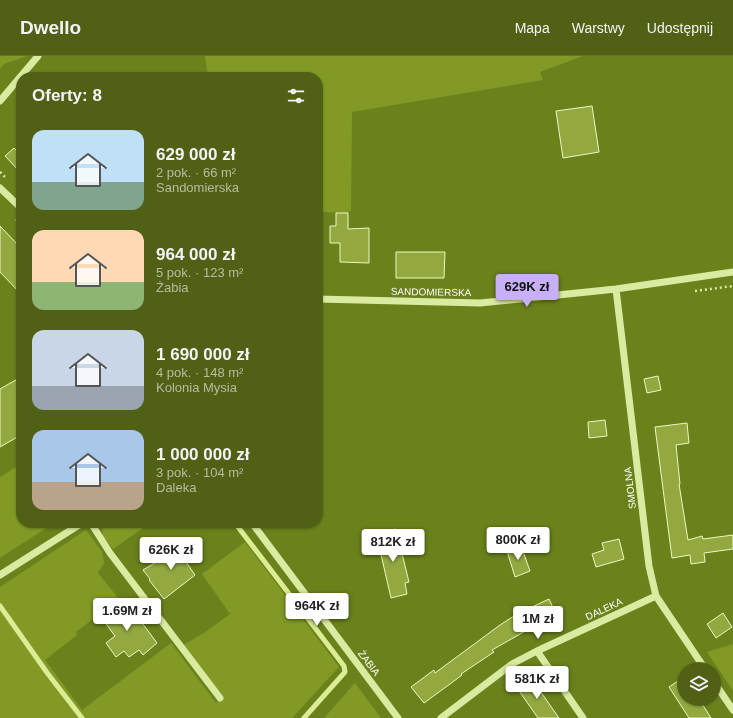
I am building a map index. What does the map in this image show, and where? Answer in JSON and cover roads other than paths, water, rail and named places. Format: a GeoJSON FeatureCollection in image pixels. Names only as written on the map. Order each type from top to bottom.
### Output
{"type":"FeatureCollection","features":[{"type":"Feature","properties":{"kind":"street"},"geometry":{"type":"LineString","coordinates":[[24,72],[38,56]]}},
{"type":"Feature","properties":{"kind":"street"},"geometry":{"type":"LineString","coordinates":[[0,101],[16,82]]}},
{"type":"Feature","properties":{"kind":"street"},"geometry":{"type":"LineString","coordinates":[[0,188],[16,203]]}},
{"type":"Feature","properties":{"kind":"street","name":"SANDOMIERSKA"},"geometry":{"type":"LineString","coordinates":[[323,299],[480,303],[616,289],[733,272]]}},
{"type":"Feature","properties":{"kind":"street","name":"SMOLNA"},"geometry":{"type":"LineString","coordinates":[[616,289],[649,566],[656,596],[700,662]]}},
{"type":"Feature","properties":{"kind":"street"},"geometry":{"type":"LineString","coordinates":[[0,575],[74,528]]}},
{"type":"Feature","properties":{"kind":"street"},"geometry":{"type":"LineString","coordinates":[[94,528],[110,553],[220,698]]}},
{"type":"Feature","properties":{"kind":"street","name":"ŻABIA"},"geometry":{"type":"LineString","coordinates":[[256,528],[398,718]]}},
{"type":"Feature","properties":{"kind":"street","name":"DALEKA"},"geometry":{"type":"LineString","coordinates":[[441,718],[512,664],[656,596]]}},
{"type":"Feature","properties":{"kind":"street"},"geometry":{"type":"LineString","coordinates":[[537,651],[582,718]]}},
{"type":"Feature","properties":{"kind":"street"},"geometry":{"type":"LineString","coordinates":[[721,692],[733,710]]}},
{"type":"Feature","properties":{"kind":"waterway"},"geometry":{"type":"LineString","coordinates":[[239,528],[344,666],[345,672],[304,718]]}},
{"type":"Feature","properties":{"kind":"waterway"},"geometry":{"type":"LineString","coordinates":[[0,606],[48,674],[82,718]]}}]}
